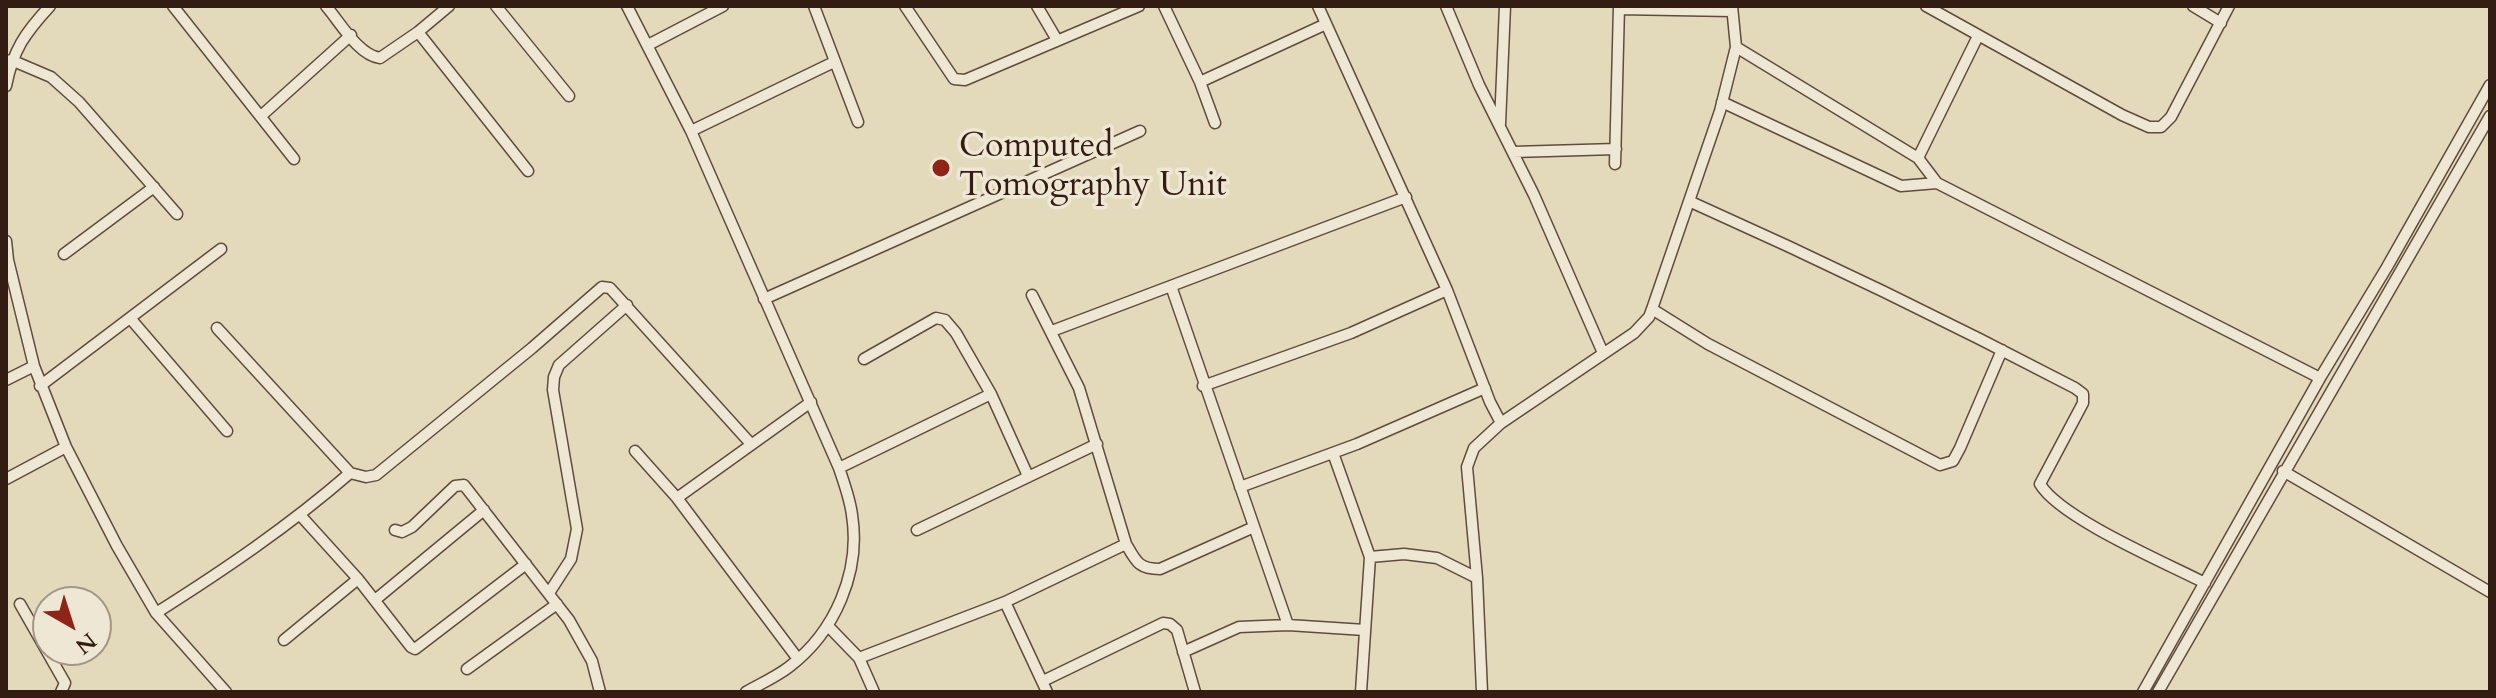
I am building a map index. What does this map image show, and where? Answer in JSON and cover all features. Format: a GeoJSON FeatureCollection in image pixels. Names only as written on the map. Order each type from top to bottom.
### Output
{"type":"FeatureCollection","features":[{"type":"Feature","properties":{"kind":"street"},"geometry":{"type":"LineString","coordinates":[[6,86],[11,60],[21,42],[50,6]]}},
{"type":"Feature","properties":{"kind":"street"},"geometry":{"type":"LineString","coordinates":[[173,6],[294,159]]}},
{"type":"Feature","properties":{"kind":"street"},"geometry":{"type":"LineString","coordinates":[[326,6],[373,58],[380,58],[449,6]]}},
{"type":"Feature","properties":{"kind":"street"},"geometry":{"type":"LineString","coordinates":[[496,6],[569,96]]}},
{"type":"Feature","properties":{"kind":"street"},"geometry":{"type":"LineString","coordinates":[[627,6],[691,131],[839,468],[852,513],[855,544],[846,589],[828,626],[787,669],[746,692]]}},
{"type":"Feature","properties":{"kind":"street"},"geometry":{"type":"LineString","coordinates":[[648,45],[723,6]]}},
{"type":"Feature","properties":{"kind":"street"},"geometry":{"type":"LineString","coordinates":[[814,6],[858,122]]}},
{"type":"Feature","properties":{"kind":"street"},"geometry":{"type":"LineString","coordinates":[[905,6],[954,79],[965,80],[1139,6]]}},
{"type":"Feature","properties":{"kind":"street"},"geometry":{"type":"LineString","coordinates":[[1037,6],[1057,40]]}},
{"type":"Feature","properties":{"kind":"street"},"geometry":{"type":"LineString","coordinates":[[1164,6],[1200,82],[1215,123]]}},
{"type":"Feature","properties":{"kind":"street"},"geometry":{"type":"LineString","coordinates":[[1318,6],[1447,290],[1501,423]]}},
{"type":"Feature","properties":{"kind":"street"},"geometry":{"type":"LineString","coordinates":[[1446,6],[1603,353]]}},
{"type":"Feature","properties":{"kind":"street"},"geometry":{"type":"LineString","coordinates":[[1500,126],[1505,6]]}},
{"type":"Feature","properties":{"kind":"street"},"geometry":{"type":"LineString","coordinates":[[1926,6],[2149,127],[2161,127],[2171,117],[2229,6]]}},
{"type":"Feature","properties":{"kind":"street"},"geometry":{"type":"LineString","coordinates":[[2193,6],[2221,23]]}},
{"type":"Feature","properties":{"kind":"street"},"geometry":{"type":"LineString","coordinates":[[1482,692],[1477,578],[1467,467],[1474,448],[1501,423],[1634,333],[1649,317],[1691,202],[1722,102],[1736,47],[1732,9],[1619,7],[1615,164]]}},
{"type":"Feature","properties":{"kind":"street"},"geometry":{"type":"LineString","coordinates":[[1200,82],[1326,24]]}},
{"type":"Feature","properties":{"kind":"street"},"geometry":{"type":"LineString","coordinates":[[418,32],[528,171]]}},
{"type":"Feature","properties":{"kind":"street"},"geometry":{"type":"LineString","coordinates":[[261,116],[351,35]]}},
{"type":"Feature","properties":{"kind":"street"},"geometry":{"type":"LineString","coordinates":[[1918,158],[1978,36]]}},
{"type":"Feature","properties":{"kind":"street"},"geometry":{"type":"LineString","coordinates":[[1736,47],[1918,158],[1937,183],[2320,378]]}},
{"type":"Feature","properties":{"kind":"street"},"geometry":{"type":"LineString","coordinates":[[11,60],[51,77],[79,102],[177,214]]}},
{"type":"Feature","properties":{"kind":"street"},"geometry":{"type":"LineString","coordinates":[[691,131],[834,62]]}},
{"type":"Feature","properties":{"kind":"street"},"geometry":{"type":"LineString","coordinates":[[2143,692],[2490,85]]}},
{"type":"Feature","properties":{"kind":"street"},"geometry":{"type":"LineString","coordinates":[[1722,102],[1901,186],[1937,183]]}},
{"type":"Feature","properties":{"kind":"street"},"geometry":{"type":"LineString","coordinates":[[2158,692],[2490,116]]}},
{"type":"Feature","properties":{"kind":"street"},"geometry":{"type":"LineString","coordinates":[[764,299],[1140,131]]}},
{"type":"Feature","properties":{"kind":"street"},"geometry":{"type":"LineString","coordinates":[[1513,152],[1616,149]]}},
{"type":"Feature","properties":{"kind":"street"},"geometry":{"type":"LineString","coordinates":[[64,254],[154,187]]}},
{"type":"Feature","properties":{"kind":"street"},"geometry":{"type":"LineString","coordinates":[[1052,331],[1406,197]]}},
{"type":"Feature","properties":{"kind":"street"},"geometry":{"type":"LineString","coordinates":[[1691,202],[1822,261],[2002,350],[2083,394],[2083,403],[2040,484],[2059,505],[2205,583]]}},
{"type":"Feature","properties":{"kind":"street"},"geometry":{"type":"LineString","coordinates":[[6,241],[34,366],[66,447],[156,613],[226,692]]}},
{"type":"Feature","properties":{"kind":"street"},"geometry":{"type":"LineString","coordinates":[[40,386],[221,249]]}},
{"type":"Feature","properties":{"kind":"street"},"geometry":{"type":"LineString","coordinates":[[1171,286],[1288,625]]}},
{"type":"Feature","properties":{"kind":"street"},"geometry":{"type":"LineString","coordinates":[[217,328],[350,473],[366,477],[376,475],[602,287],[610,288],[751,444]]}},
{"type":"Feature","properties":{"kind":"street"},"geometry":{"type":"LineString","coordinates":[[1203,386],[1338,338],[1447,290]]}},
{"type":"Feature","properties":{"kind":"street"},"geometry":{"type":"LineString","coordinates":[[1032,295],[1079,388],[1126,544],[1137,563],[1147,569],[1160,569],[1254,527]]}},
{"type":"Feature","properties":{"kind":"street"},"geometry":{"type":"LineString","coordinates":[[549,593],[571,559],[577,529],[553,390],[554,377],[559,365],[627,305]]}},
{"type":"Feature","properties":{"kind":"street"},"geometry":{"type":"LineString","coordinates":[[1652,309],[1708,344],[1940,465],[1953,461],[2002,350]]}},
{"type":"Feature","properties":{"kind":"street"},"geometry":{"type":"LineString","coordinates":[[130,318],[227,431]]}},
{"type":"Feature","properties":{"kind":"street"},"geometry":{"type":"LineString","coordinates":[[864,359],[936,318],[945,320],[956,333],[991,394],[1028,476]]}},
{"type":"Feature","properties":{"kind":"street"},"geometry":{"type":"LineString","coordinates":[[6,380],[34,366]]}},
{"type":"Feature","properties":{"kind":"street"},"geometry":{"type":"LineString","coordinates":[[1240,487],[1333,453],[1485,388]]}},
{"type":"Feature","properties":{"kind":"street"},"geometry":{"type":"LineString","coordinates":[[839,468],[991,394]]}},
{"type":"Feature","properties":{"kind":"street"},"geometry":{"type":"LineString","coordinates":[[677,498],[811,402]]}},
{"type":"Feature","properties":{"kind":"street"},"geometry":{"type":"LineString","coordinates":[[917,530],[1097,444]]}},
{"type":"Feature","properties":{"kind":"street"},"geometry":{"type":"LineString","coordinates":[[6,479],[66,447]]}},
{"type":"Feature","properties":{"kind":"street"},"geometry":{"type":"LineString","coordinates":[[635,451],[677,498],[798,659]]}},
{"type":"Feature","properties":{"kind":"street"},"geometry":{"type":"LineString","coordinates":[[1333,453],[1370,557],[1361,692]]}},
{"type":"Feature","properties":{"kind":"street"},"geometry":{"type":"LineString","coordinates":[[2283,471],[2490,592]]}},
{"type":"Feature","properties":{"kind":"street"},"geometry":{"type":"LineString","coordinates":[[156,613],[301,516],[350,473]]}},
{"type":"Feature","properties":{"kind":"street"},"geometry":{"type":"LineString","coordinates":[[395,530],[402,532],[412,527],[460,484],[464,485],[557,604],[592,661],[600,692]]}},
{"type":"Feature","properties":{"kind":"street"},"geometry":{"type":"LineString","coordinates":[[375,600],[484,510]]}},
{"type":"Feature","properties":{"kind":"street"},"geometry":{"type":"LineString","coordinates":[[301,516],[415,649],[526,564]]}},
{"type":"Feature","properties":{"kind":"street"},"geometry":{"type":"LineString","coordinates":[[859,658],[1005,602],[1126,544]]}},
{"type":"Feature","properties":{"kind":"street"},"geometry":{"type":"LineString","coordinates":[[1370,557],[1404,554],[1437,558],[1477,578]]}},
{"type":"Feature","properties":{"kind":"street"},"geometry":{"type":"LineString","coordinates":[[284,640],[358,579]]}},
{"type":"Feature","properties":{"kind":"street"},"geometry":{"type":"LineString","coordinates":[[1005,602],[1045,687],[1163,623],[1177,630],[1195,692]]}},
{"type":"Feature","properties":{"kind":"street"},"geometry":{"type":"LineString","coordinates":[[20,604],[65,683],[61,692]]}},
{"type":"Feature","properties":{"kind":"street"},"geometry":{"type":"LineString","coordinates":[[467,669],[557,604]]}},
{"type":"Feature","properties":{"kind":"street"},"geometry":{"type":"LineString","coordinates":[[1183,652],[1239,627],[1288,625],[1365,630]]}},
{"type":"Feature","properties":{"kind":"street"},"geometry":{"type":"LineString","coordinates":[[828,626],[859,658],[874,692]]}},
{"type":"Feature","properties":{"kind":"place","name":"Computed Tomography Unit"},"geometry":{"type":"Point","coordinates":[941,168]}}]}
